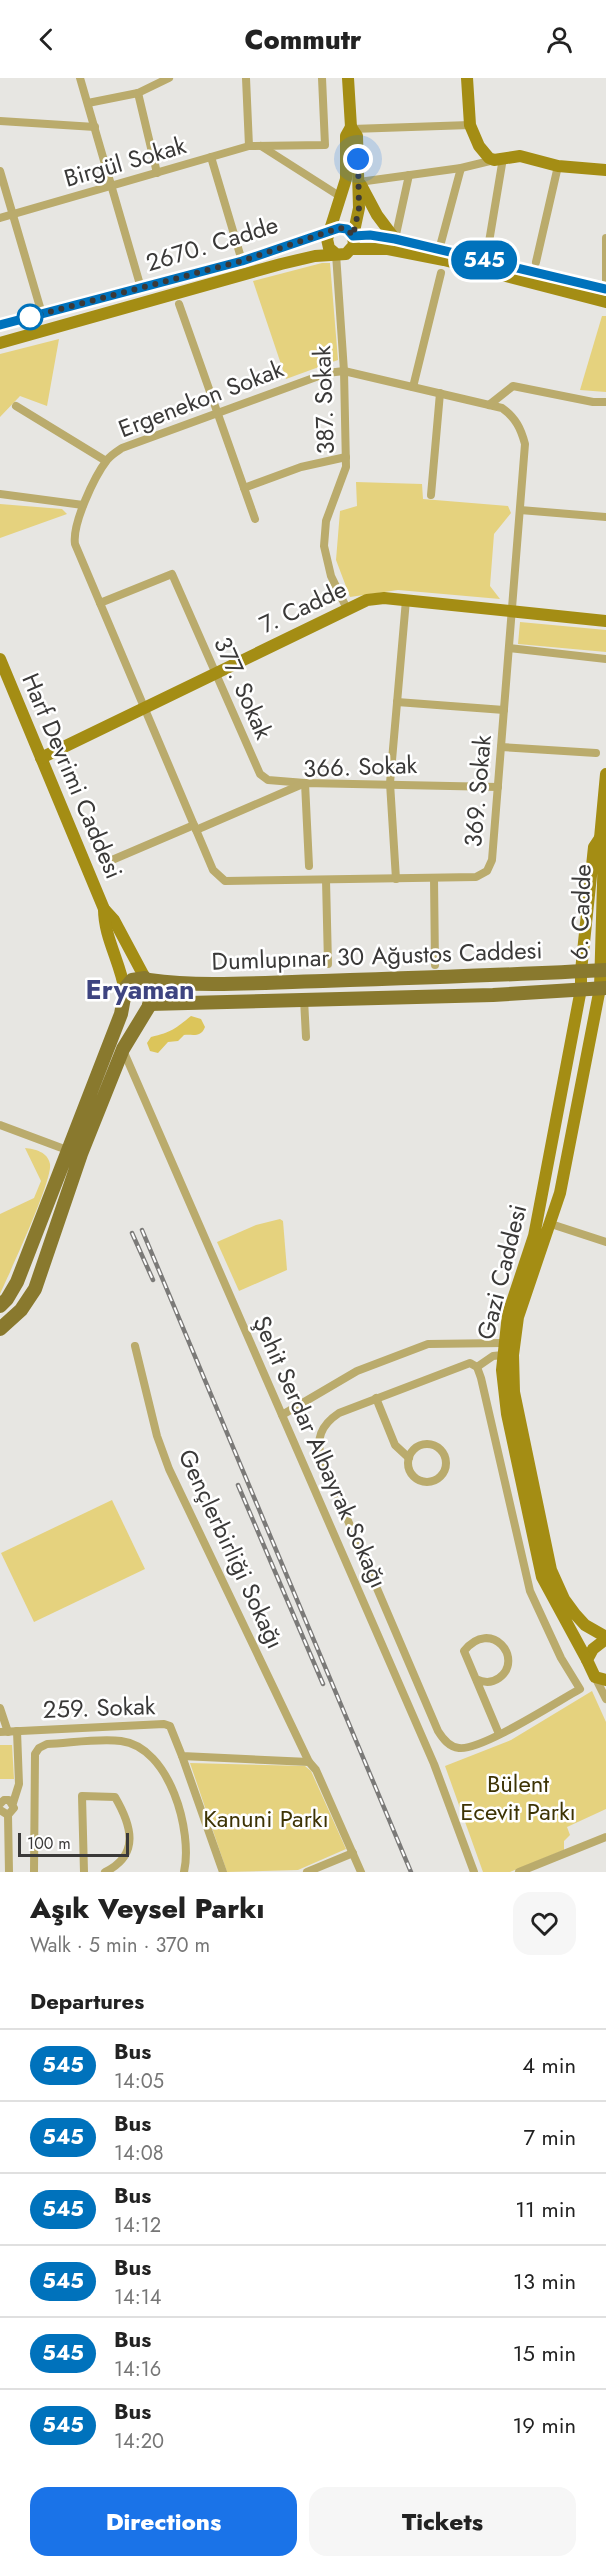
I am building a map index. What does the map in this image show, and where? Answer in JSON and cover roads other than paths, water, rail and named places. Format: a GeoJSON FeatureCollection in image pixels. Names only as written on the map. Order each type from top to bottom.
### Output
{"type":"FeatureCollection","features":[{"type":"Feature","properties":{"kind":"main road"},"geometry":{"type":"LineString","coordinates":[[348,78],[352,128],[357,136],[359,182],[359,208],[352,249]]}},
{"type":"Feature","properties":{"kind":"main road"},"geometry":{"type":"LineString","coordinates":[[466,78],[470,125],[483,154],[499,159],[520,156],[558,166],[606,170]]}},
{"type":"Feature","properties":{"kind":"main road"},"geometry":{"type":"LineString","coordinates":[[352,128],[346,136],[346,179],[335,210],[327,244],[331,251],[336,254],[346,254],[352,249],[388,249],[444,260],[606,302]]}},
{"type":"Feature","properties":{"kind":"main road"},"geometry":{"type":"LineString","coordinates":[[359,182],[376,215],[395,239]]}},
{"type":"Feature","properties":{"kind":"main road"},"geometry":{"type":"LineString","coordinates":[[331,232],[343,228],[353,236],[370,235],[395,239],[606,289]]}},
{"type":"Feature","properties":{"kind":"main road","name":"2670. Cadde"},"geometry":{"type":"LineString","coordinates":[[0,325],[242,261],[310,236],[331,232]]}},
{"type":"Feature","properties":{"kind":"main road","name":"2670. Cadde"},"geometry":{"type":"LineString","coordinates":[[0,343],[281,264],[336,254]]}},
{"type":"Feature","properties":{"kind":"main road","name":"7. Cadde"},"geometry":{"type":"LineString","coordinates":[[41,758],[367,600],[384,598],[606,621]]}},
{"type":"Feature","properties":{"kind":"main road","name":"Harf Devrimi Caddesi"},"geometry":{"type":"LineString","coordinates":[[0,659],[104,909],[114,920],[147,979]]}},
{"type":"Feature","properties":{"kind":"main road","name":"6. Cadde"},"geometry":{"type":"LineString","coordinates":[[603,988],[604,848],[600,838],[606,774]]}},
{"type":"Feature","properties":{"kind":"main road","name":"6. Cadde"},"geometry":{"type":"LineString","coordinates":[[581,989],[594,847],[600,838]]}},
{"type":"Feature","properties":{"kind":"main road","name":"Harf Devrimi Caddesi"},"geometry":{"type":"LineString","coordinates":[[104,909],[104,924],[120,965],[125,994]]}},
{"type":"Feature","properties":{"kind":"main road","name":"Dumlupınar 30 Ağustos Caddesi"},"geometry":{"type":"LineString","coordinates":[[147,979],[198,984],[493,977],[603,970]]}},
{"type":"Feature","properties":{"kind":"main road"},"geometry":{"type":"LineString","coordinates":[[0,1306],[8,1299],[17,1282],[66,1150],[121,1014],[125,994],[132,980],[147,979],[155,993],[123,1049],[81,1154],[35,1289],[21,1310],[0,1329]]}},
{"type":"Feature","properties":{"kind":"main road","name":"Dumlupınar 30 Ağustos Caddesi"},"geometry":{"type":"LineString","coordinates":[[149,1004],[493,995],[603,988]]}},
{"type":"Feature","properties":{"kind":"main road","name":"Gazi Caddesi"},"geometry":{"type":"LineString","coordinates":[[603,988],[560,1193],[506,1351],[551,1570],[560,1593],[575,1614],[606,1638]]}},
{"type":"Feature","properties":{"kind":"main road","name":"Gazi Caddesi"},"geometry":{"type":"LineString","coordinates":[[581,989],[534,1236],[508,1314],[505,1400],[545,1587],[587,1660],[601,1678]]}},
{"type":"Feature","properties":{"kind":"main road"},"geometry":{"type":"LineString","coordinates":[[125,994],[135,1006],[149,1004]]}},
{"type":"Feature","properties":{"kind":"main road"},"geometry":{"type":"LineString","coordinates":[[66,1150],[81,1154]]}},
{"type":"Feature","properties":{"kind":"main road"},"geometry":{"type":"LineString","coordinates":[[543,1190],[560,1193]]}},
{"type":"Feature","properties":{"kind":"main road"},"geometry":{"type":"LineString","coordinates":[[587,1660],[593,1648],[606,1638]]}},
{"type":"Feature","properties":{"kind":"street"},"geometry":{"type":"LineString","coordinates":[[80,78],[141,288]]}},
{"type":"Feature","properties":{"kind":"street"},"geometry":{"type":"LineString","coordinates":[[88,103],[138,93],[169,78]]}},
{"type":"Feature","properties":{"kind":"street"},"geometry":{"type":"LineString","coordinates":[[246,78],[249,146]]}},
{"type":"Feature","properties":{"kind":"street","name":"Birgül Sokak"},"geometry":{"type":"LineString","coordinates":[[0,218],[249,146],[325,145],[322,78]]}},
{"type":"Feature","properties":{"kind":"street"},"geometry":{"type":"LineString","coordinates":[[138,93],[157,173]]}},
{"type":"Feature","properties":{"kind":"street"},"geometry":{"type":"LineString","coordinates":[[0,121],[95,127]]}},
{"type":"Feature","properties":{"kind":"street"},"geometry":{"type":"LineString","coordinates":[[352,128],[470,125]]}},
{"type":"Feature","properties":{"kind":"street"},"geometry":{"type":"LineString","coordinates":[[261,146],[341,197]]}},
{"type":"Feature","properties":{"kind":"street"},"geometry":{"type":"LineString","coordinates":[[212,157],[242,261]]}},
{"type":"Feature","properties":{"kind":"street"},"geometry":{"type":"LineString","coordinates":[[359,182],[462,168],[499,159],[486,260]]}},
{"type":"Feature","properties":{"kind":"street"},"geometry":{"type":"LineString","coordinates":[[536,262],[558,166]]}},
{"type":"Feature","properties":{"kind":"street"},"geometry":{"type":"LineString","coordinates":[[439,250],[462,168]]}},
{"type":"Feature","properties":{"kind":"street"},"geometry":{"type":"LineString","coordinates":[[0,171],[42,314]]}},
{"type":"Feature","properties":{"kind":"street"},"geometry":{"type":"LineString","coordinates":[[395,239],[409,175]]}},
{"type":"Feature","properties":{"kind":"street"},"geometry":{"type":"LineString","coordinates":[[606,238],[606,289]]}},
{"type":"Feature","properties":{"kind":"street","name":"387. Sokak"},"geometry":{"type":"LineString","coordinates":[[336,254],[344,371],[346,467],[326,521],[324,546],[331,576],[347,609]]}},
{"type":"Feature","properties":{"kind":"street"},"geometry":{"type":"LineString","coordinates":[[413,387],[441,273]]}},
{"type":"Feature","properties":{"kind":"street"},"geometry":{"type":"LineString","coordinates":[[178,304],[255,519]]}},
{"type":"Feature","properties":{"kind":"street","name":"Ergenekon Sokak"},"geometry":{"type":"LineString","coordinates":[[144,707],[75,544],[74,535],[83,505],[106,461],[122,448],[327,373],[344,371],[502,408]]}},
{"type":"Feature","properties":{"kind":"street"},"geometry":{"type":"LineString","coordinates":[[489,405],[513,386],[593,402],[606,402]]}},
{"type":"Feature","properties":{"kind":"street"},"geometry":{"type":"LineString","coordinates":[[431,495],[440,393]]}},
{"type":"Feature","properties":{"kind":"street"},"geometry":{"type":"LineString","coordinates":[[16,406],[106,461]]}},
{"type":"Feature","properties":{"kind":"street","name":"369. Sokak"},"geometry":{"type":"LineString","coordinates":[[144,707],[213,870],[220,879],[231,881],[476,877],[487,871],[492,860],[525,444],[518,423],[502,408]]}},
{"type":"Feature","properties":{"kind":"street"},"geometry":{"type":"LineString","coordinates":[[244,488],[301,467],[346,458]]}},
{"type":"Feature","properties":{"kind":"street"},"geometry":{"type":"LineString","coordinates":[[0,494],[83,505]]}},
{"type":"Feature","properties":{"kind":"street"},"geometry":{"type":"LineString","coordinates":[[520,510],[606,517]]}},
{"type":"Feature","properties":{"kind":"street","name":"377. Sokak"},"geometry":{"type":"LineString","coordinates":[[100,603],[172,574],[260,774],[268,780],[305,783]]}},
{"type":"Feature","properties":{"kind":"street"},"geometry":{"type":"LineString","coordinates":[[396,879],[390,783],[406,600]]}},
{"type":"Feature","properties":{"kind":"street"},"geometry":{"type":"LineString","coordinates":[[509,648],[606,659]]}},
{"type":"Feature","properties":{"kind":"street"},"geometry":{"type":"LineString","coordinates":[[397,702],[504,710]]}},
{"type":"Feature","properties":{"kind":"street"},"geometry":{"type":"LineString","coordinates":[[501,747],[596,753]]}},
{"type":"Feature","properties":{"kind":"street"},"geometry":{"type":"LineString","coordinates":[[305,783],[309,866]]}},
{"type":"Feature","properties":{"kind":"street","name":"366. Sokak"},"geometry":{"type":"LineString","coordinates":[[112,860],[305,783],[498,787]]}},
{"type":"Feature","properties":{"kind":"street"},"geometry":{"type":"LineString","coordinates":[[434,878],[435,964]]}},
{"type":"Feature","properties":{"kind":"street"},"geometry":{"type":"LineString","coordinates":[[326,880],[328,964]]}},
{"type":"Feature","properties":{"kind":"street"},"geometry":{"type":"LineString","coordinates":[[304,999],[306,1036]]}},
{"type":"Feature","properties":{"kind":"street","name":"Şehit Serdar Albayrak Sokağı"},"geometry":{"type":"LineString","coordinates":[[123,1049],[434,1764],[474,1872]]}},
{"type":"Feature","properties":{"kind":"street"},"geometry":{"type":"LineString","coordinates":[[0,1125],[66,1150]]}},
{"type":"Feature","properties":{"kind":"street"},"geometry":{"type":"LineString","coordinates":[[551,1224],[606,1242]]}},
{"type":"Feature","properties":{"kind":"street"},"geometry":{"type":"LineString","coordinates":[[282,1415],[357,1371],[428,1344],[506,1351]]}},
{"type":"Feature","properties":{"kind":"street","name":"Gençlerbirliği Sokağı"},"geometry":{"type":"LineString","coordinates":[[135,1346],[157,1436],[169,1469],[309,1762]]}},
{"type":"Feature","properties":{"kind":"street"},"geometry":{"type":"LineString","coordinates":[[477,1367],[493,1356],[506,1351]]}},
{"type":"Feature","properties":{"kind":"street"},"geometry":{"type":"LineString","coordinates":[[465,1364],[474,1364],[477,1367],[530,1591],[561,1658],[580,1689],[499,1734],[468,1747],[459,1748],[450,1745],[438,1731],[322,1460],[318,1439],[329,1420],[339,1413],[465,1364]]}},
{"type":"Feature","properties":{"kind":"street"},"geometry":{"type":"LineString","coordinates":[[376,1398],[395,1445],[409,1458],[410,1471],[414,1476],[425,1482],[437,1479],[445,1469],[445,1457],[438,1447],[432,1445],[426,1444],[416,1448],[409,1458]]}},
{"type":"Feature","properties":{"kind":"street"},"geometry":{"type":"LineString","coordinates":[[476,1679],[489,1682],[506,1671],[508,1657],[502,1644],[497,1640],[477,1639],[464,1651],[499,1734]]}},
{"type":"Feature","properties":{"kind":"street"},"geometry":{"type":"LineString","coordinates":[[601,1678],[606,1700]]}},
{"type":"Feature","properties":{"kind":"street"},"geometry":{"type":"LineString","coordinates":[[0,1708],[8,1732],[18,1784],[13,1803],[14,1810],[4,1812],[9,1872]]}},
{"type":"Feature","properties":{"kind":"street","name":"259. Sokak"},"geometry":{"type":"LineString","coordinates":[[8,1732],[164,1724],[170,1726],[182,1756]]}},
{"type":"Feature","properties":{"kind":"street"},"geometry":{"type":"LineString","coordinates":[[34,1872],[35,1754],[39,1748],[47,1744],[122,1741],[147,1754],[169,1783],[182,1820],[186,1851],[184,1872]]}},
{"type":"Feature","properties":{"kind":"street"},"geometry":{"type":"LineString","coordinates":[[223,1872],[182,1756],[309,1762],[316,1770],[361,1872]]}},
{"type":"Feature","properties":{"kind":"street"},"geometry":{"type":"LineString","coordinates":[[84,1872],[82,1796],[116,1797],[127,1822],[129,1847],[118,1865],[105,1872]]}},
{"type":"Feature","properties":{"kind":"street"},"geometry":{"type":"LineString","coordinates":[[0,1804],[7,1799],[13,1803]]}},
{"type":"Feature","properties":{"kind":"street"},"geometry":{"type":"LineString","coordinates":[[519,1872],[606,1837]]}},
{"type":"Feature","properties":{"kind":"street"},"geometry":{"type":"LineString","coordinates":[[307,1872],[352,1853]]}},
{"type":"Feature","properties":{"kind":"railway"},"geometry":{"type":"LineString","coordinates":[[142,1230],[411,1872]]}},
{"type":"Feature","properties":{"kind":"railway"},"geometry":{"type":"LineString","coordinates":[[132,1233],[153,1280]]}},
{"type":"Feature","properties":{"kind":"railway"},"geometry":{"type":"LineString","coordinates":[[238,1485],[323,1684]]}},
{"type":"Feature","properties":{"kind":"district","name":"Eryaman"},"geometry":{"type":"Point","coordinates":[140,990]}},
{"type":"Feature","properties":{"kind":"park label","name":"Bülent Ecevit Parkı"},"geometry":{"type":"Point","coordinates":[518,1798]}},
{"type":"Feature","properties":{"kind":"park label","name":"Kanuni Parkı"},"geometry":{"type":"Point","coordinates":[266,1819]}}]}
